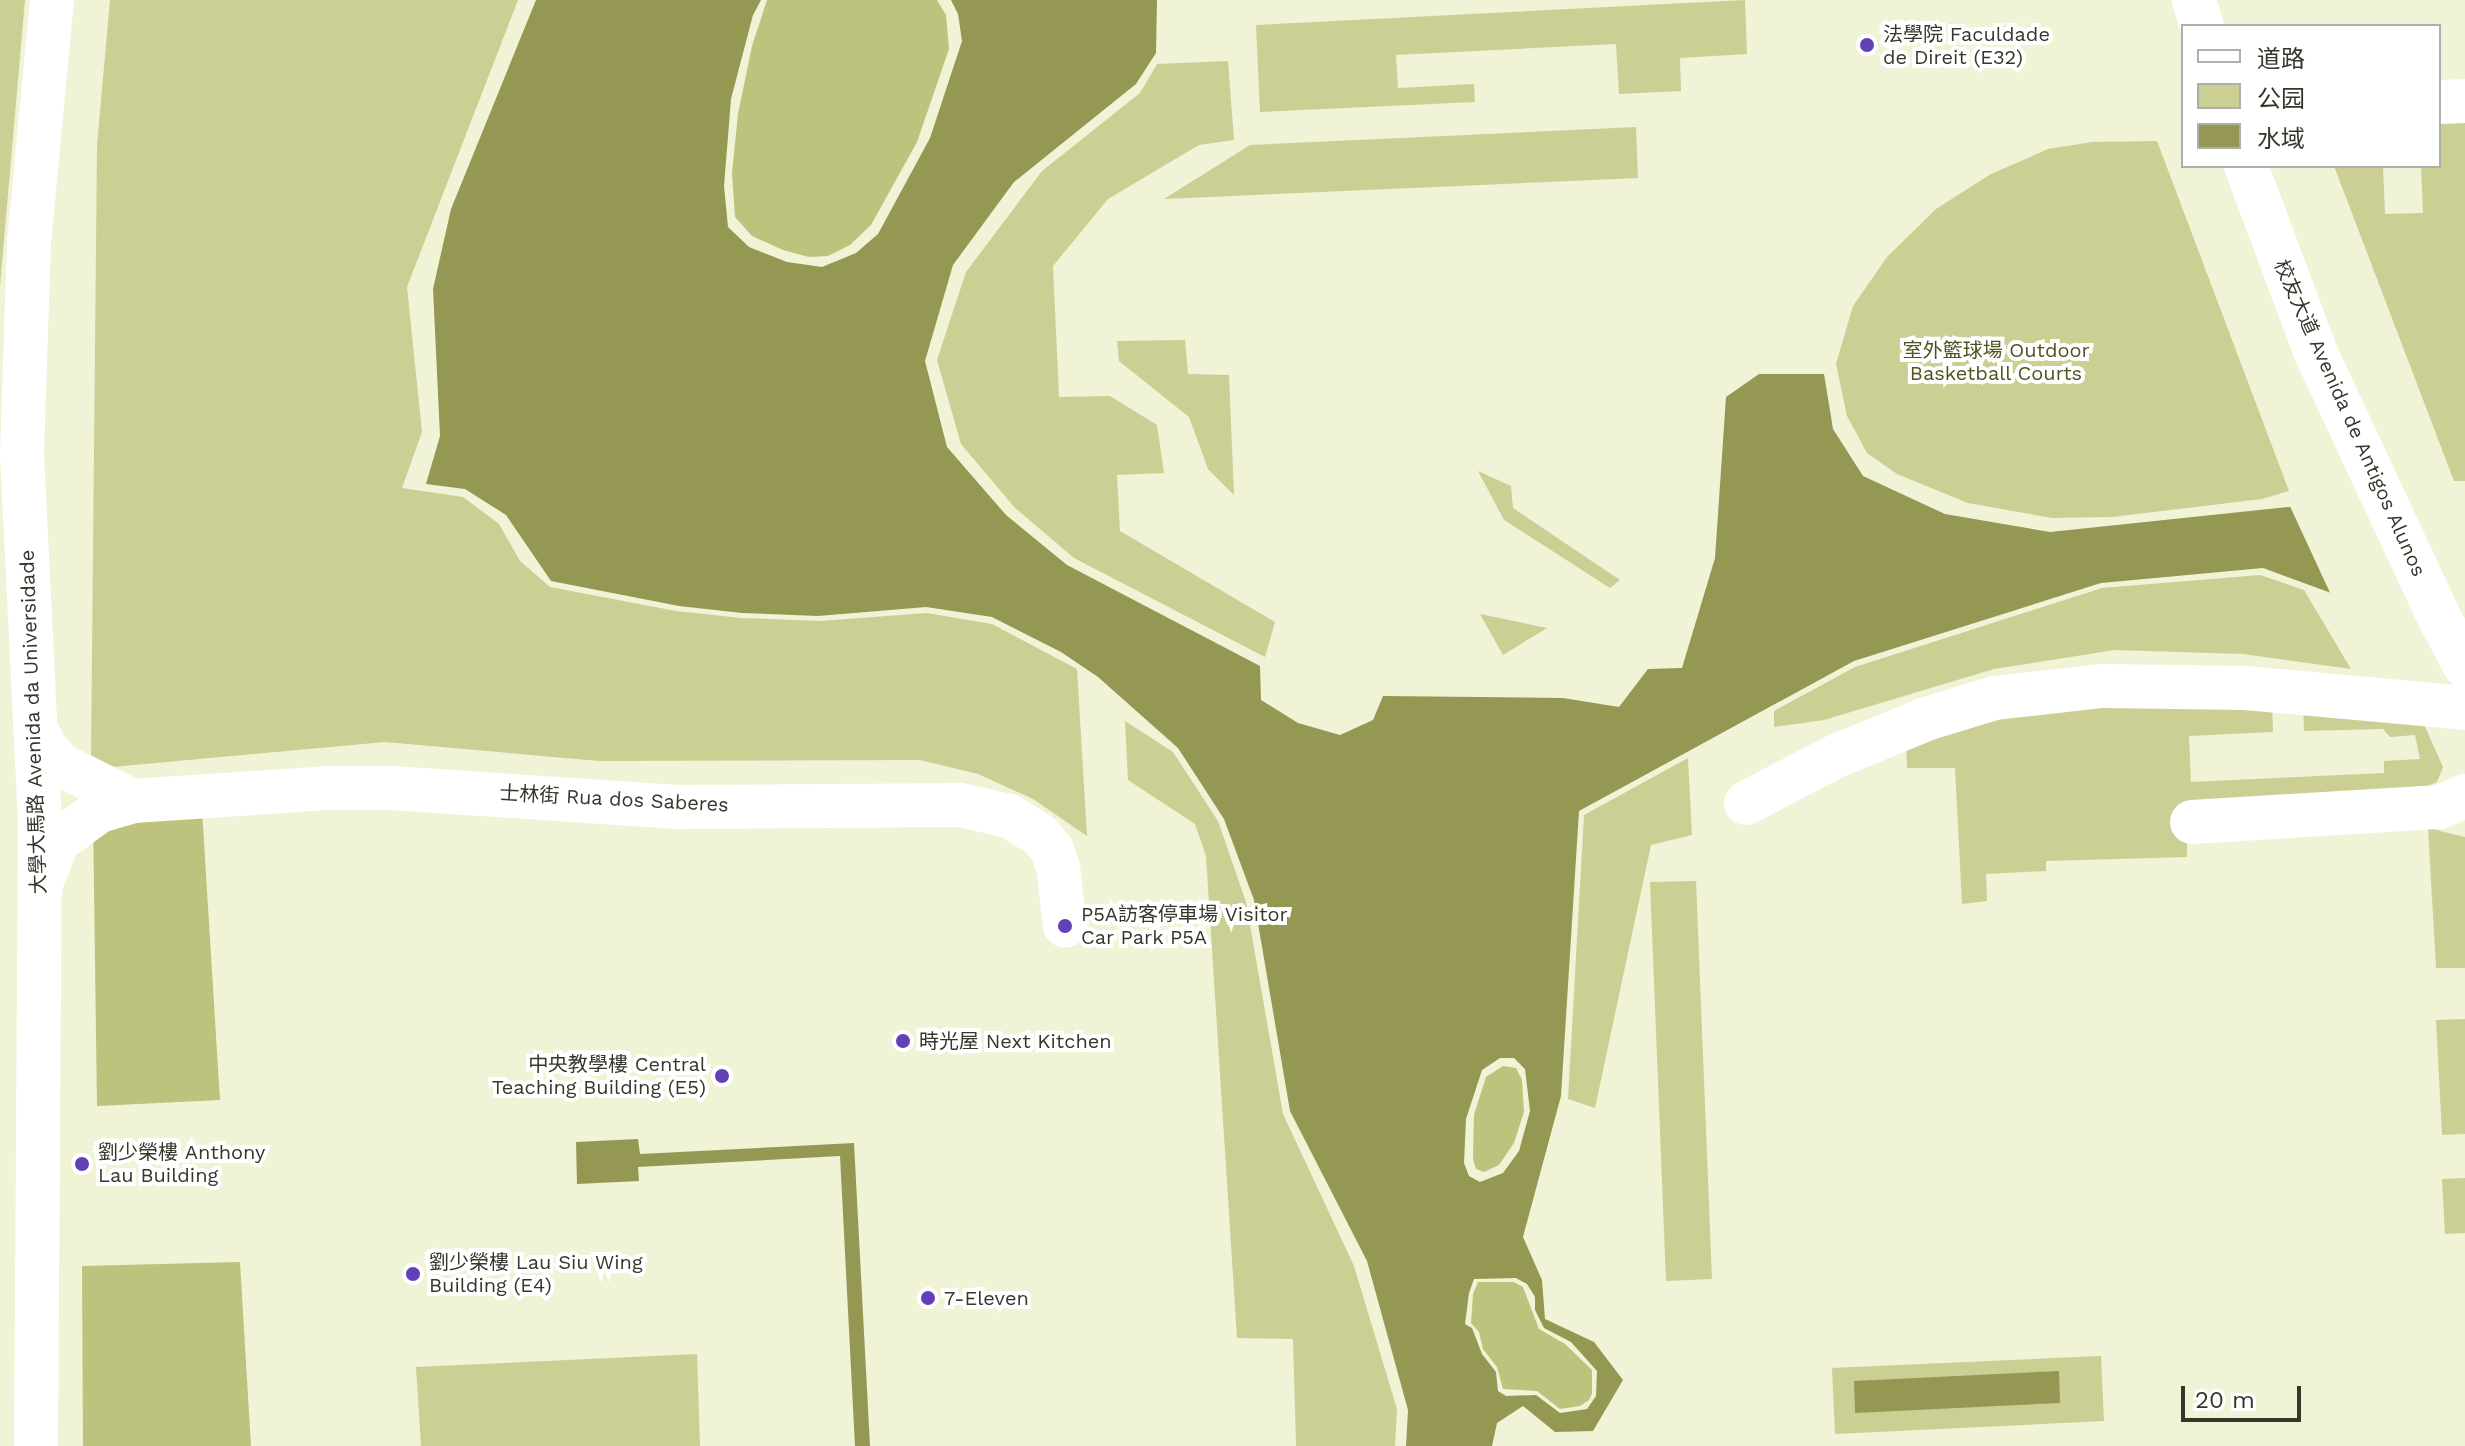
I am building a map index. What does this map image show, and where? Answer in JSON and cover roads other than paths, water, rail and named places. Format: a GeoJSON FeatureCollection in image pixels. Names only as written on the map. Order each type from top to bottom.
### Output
{"type":"FeatureCollection","features":[{"type":"Feature","properties":{"kind":"street","name":"大學大馬路 Avenida da Universidade"},"geometry":{"type":"LineString","coordinates":[[36,1446],[40,886],[22,453],[29,243],[52,0]]}},
{"type":"Feature","properties":{"kind":"street"},"geometry":{"type":"LineString","coordinates":[[2194,0],[2201,24]]}},
{"type":"Feature","properties":{"kind":"street"},"geometry":{"type":"LineString","coordinates":[[2441,102],[2465,101]]}},
{"type":"Feature","properties":{"kind":"street","name":"校友大道 Avenida de Antigos Alunos"},"geometry":{"type":"LineString","coordinates":[[2247,168],[2315,351],[2436,611],[2465,666]]}},
{"type":"Feature","properties":{"kind":"street"},"geometry":{"type":"LineString","coordinates":[[0,558],[22,453]]}},
{"type":"Feature","properties":{"kind":"street"},"geometry":{"type":"LineString","coordinates":[[1746,803],[1834,757],[1926,719],[1995,698],[2102,686],[2246,688],[2465,708]]}},
{"type":"Feature","properties":{"kind":"street"},"geometry":{"type":"LineString","coordinates":[[35,727],[46,749],[61,765],[133,801]]}},
{"type":"Feature","properties":{"kind":"street","name":"士林街 Rua dos Saberes"},"geometry":{"type":"LineString","coordinates":[[40,886],[58,841],[99,811],[133,801],[331,788],[392,788],[681,807],[913,804],[986,809],[1026,825],[1052,850],[1062,886],[1065,926]]}},
{"type":"Feature","properties":{"kind":"street"},"geometry":{"type":"LineString","coordinates":[[2192,822],[2440,807],[2465,796]]}},
{"type":"Feature","properties":{"kind":"water"},"geometry":{"type":"Polygon","coordinates":[[[536,0],[761,0],[753,15],[731,99],[724,186],[728,227],[749,247],[787,262],[822,267],[856,253],[878,234],[930,138],[962,41],[958,14],[951,0],[1157,0],[1156,53],[1136,84],[1014,182],[953,265],[925,361],[947,447],[1006,515],[1067,565],[1260,666],[1261,700],[1298,723],[1340,735],[1373,720],[1383,696],[1563,698],[1619,707],[1648,669],[1682,668],[1715,558],[1726,397],[1759,374],[1824,374],[1833,429],[1863,476],[1945,514],[2050,532],[2326,503],[2364,605],[2263,568],[2101,583],[1854,661],[1579,811],[1561,1096],[1523,1237],[1542,1280],[1545,1319],[1594,1342],[1623,1380],[1593,1431],[1555,1432],[1523,1406],[1497,1423],[1492,1446],[1406,1446],[1408,1410],[1367,1261],[1290,1111],[1254,900],[1224,819],[1178,748],[1098,677],[1061,652],[992,617],[926,607],[818,616],[742,613],[679,606],[551,581],[506,515],[465,489],[426,484],[440,436],[433,289],[451,209],[536,0]],[[1500,1058],[1482,1070],[1466,1119],[1464,1163],[1469,1176],[1480,1182],[1503,1173],[1519,1151],[1530,1111],[1525,1069],[1514,1058],[1500,1058]],[[1516,1278],[1474,1279],[1469,1293],[1465,1324],[1472,1328],[1482,1354],[1496,1372],[1498,1391],[1506,1396],[1536,1395],[1560,1413],[1587,1409],[1596,1396],[1597,1371],[1571,1342],[1544,1328],[1535,1310],[1535,1297],[1527,1284],[1516,1278]]]}},
{"type":"Feature","properties":{"kind":"water"},"geometry":{"type":"Polygon","coordinates":[[[638,1139],[640,1154],[854,1143],[870,1446],[855,1446],[840,1156],[638,1167],[639,1181],[577,1184],[576,1142],[638,1139]]]}},
{"type":"Feature","properties":{"kind":"water"},"geometry":{"type":"Polygon","coordinates":[[[2059,1371],[2060,1403],[1855,1413],[1854,1381],[2059,1371]]]}},
{"type":"Feature","properties":{"kind":"place","name":"法學院 Faculdade de Direit (E32)"},"geometry":{"type":"Point","coordinates":[1867,45]}},
{"type":"Feature","properties":{"kind":"place","name":"P5A訪客停車場 Visitor Car Park P5A"},"geometry":{"type":"Point","coordinates":[1065,926]}},
{"type":"Feature","properties":{"kind":"place","name":"時光屋 Next Kitchen"},"geometry":{"type":"Point","coordinates":[903,1041]}},
{"type":"Feature","properties":{"kind":"place","name":"中央教學樓 Central Teaching Building (E5)"},"geometry":{"type":"Point","coordinates":[722,1076]}},
{"type":"Feature","properties":{"kind":"place","name":"劉少榮樓 Anthony Lau Building"},"geometry":{"type":"Point","coordinates":[82,1164]}},
{"type":"Feature","properties":{"kind":"place","name":"劉少榮樓 Lau Siu Wing Building (E4)"},"geometry":{"type":"Point","coordinates":[413,1274]}},
{"type":"Feature","properties":{"kind":"place","name":"7-Eleven"},"geometry":{"type":"Point","coordinates":[928,1298]}},
{"type":"Feature","properties":{"kind":"park label","name":"室外籃球場 Outdoor Basketball Courts"},"geometry":{"type":"Point","coordinates":[1996,362]}}]}
